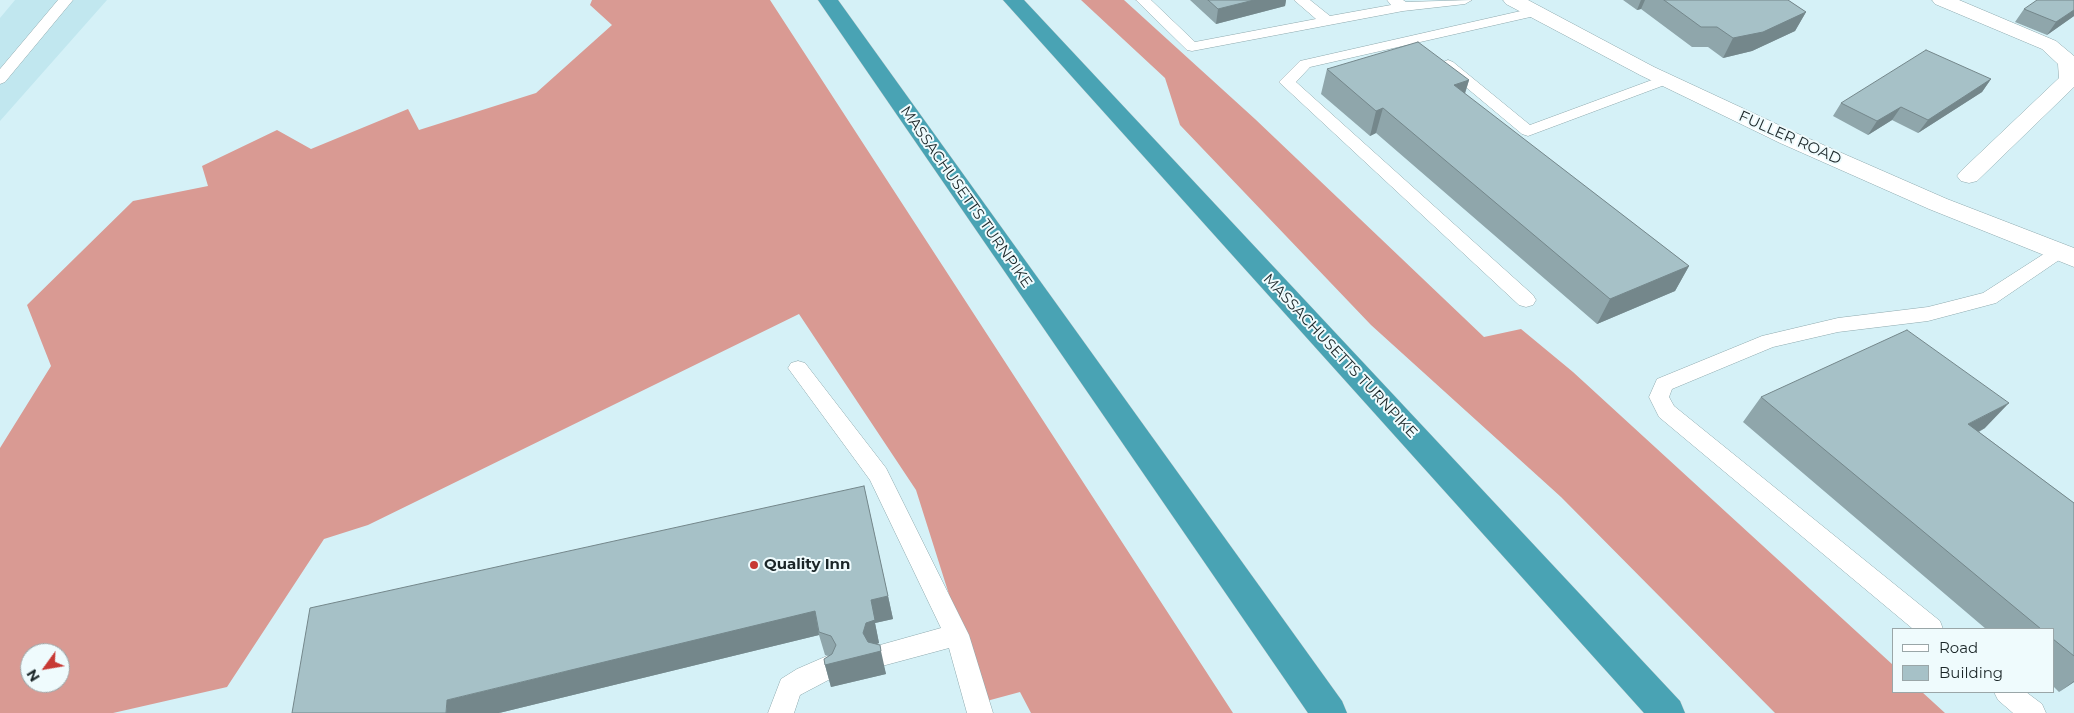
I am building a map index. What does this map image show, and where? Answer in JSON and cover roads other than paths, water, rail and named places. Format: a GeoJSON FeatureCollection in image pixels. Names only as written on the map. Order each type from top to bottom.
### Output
{"type":"FeatureCollection","features":[{"type":"Feature","properties":{"kind":"highway","name":"MASSACHUSETTS TURNPIKE"},"geometry":{"type":"LineString","coordinates":[[828,0],[1329,713]]}},
{"type":"Feature","properties":{"kind":"highway","name":"MASSACHUSETTS TURNPIKE"},"geometry":{"type":"LineString","coordinates":[[1013,0],[1666,713]]}},
{"type":"Feature","properties":{"kind":"main road","name":"FULLER ROAD"},"geometry":{"type":"LineString","coordinates":[[1513,0],[1665,80],[1788,138],[1920,196],[2066,255]]}},
{"type":"Feature","properties":{"kind":"main road"},"geometry":{"type":"LineString","coordinates":[[1942,0],[2048,45],[2068,62],[2070,79],[1969,176]]}},
{"type":"Feature","properties":{"kind":"lane"},"geometry":{"type":"LineString","coordinates":[[0,79],[66,0]]}},
{"type":"Feature","properties":{"kind":"lane"},"geometry":{"type":"LineString","coordinates":[[1143,0],[1192,47],[1399,4],[1465,0]]}},
{"type":"Feature","properties":{"kind":"lane"},"geometry":{"type":"LineString","coordinates":[[1301,0],[1326,20]]}},
{"type":"Feature","properties":{"kind":"lane"},"geometry":{"type":"LineString","coordinates":[[1526,300],[1287,82],[1305,64],[1534,12]]}},
{"type":"Feature","properties":{"kind":"lane"},"geometry":{"type":"LineString","coordinates":[[1415,39],[1528,130],[1665,80]]}},
{"type":"Feature","properties":{"kind":"lane"},"geometry":{"type":"LineString","coordinates":[[1930,628],[1666,411],[1659,397],[1664,384],[1769,341],[1838,325],[1928,314],[1989,298],[2066,255]]}},
{"type":"Feature","properties":{"kind":"lane"},"geometry":{"type":"LineString","coordinates":[[798,368],[878,474],[957,635],[980,713]]}},
{"type":"Feature","properties":{"kind":"lane"},"geometry":{"type":"LineString","coordinates":[[882,655],[957,635]]}},
{"type":"Feature","properties":{"kind":"lane"},"geometry":{"type":"LineString","coordinates":[[781,713],[790,687],[806,677],[827,668]]}},
{"type":"Feature","properties":{"kind":"lane"},"geometry":{"type":"LineString","coordinates":[[2008,693],[2033,713]]}},
{"type":"Feature","properties":{"kind":"place","name":"Quality Inn"},"geometry":{"type":"Point","coordinates":[754,565]}}]}
